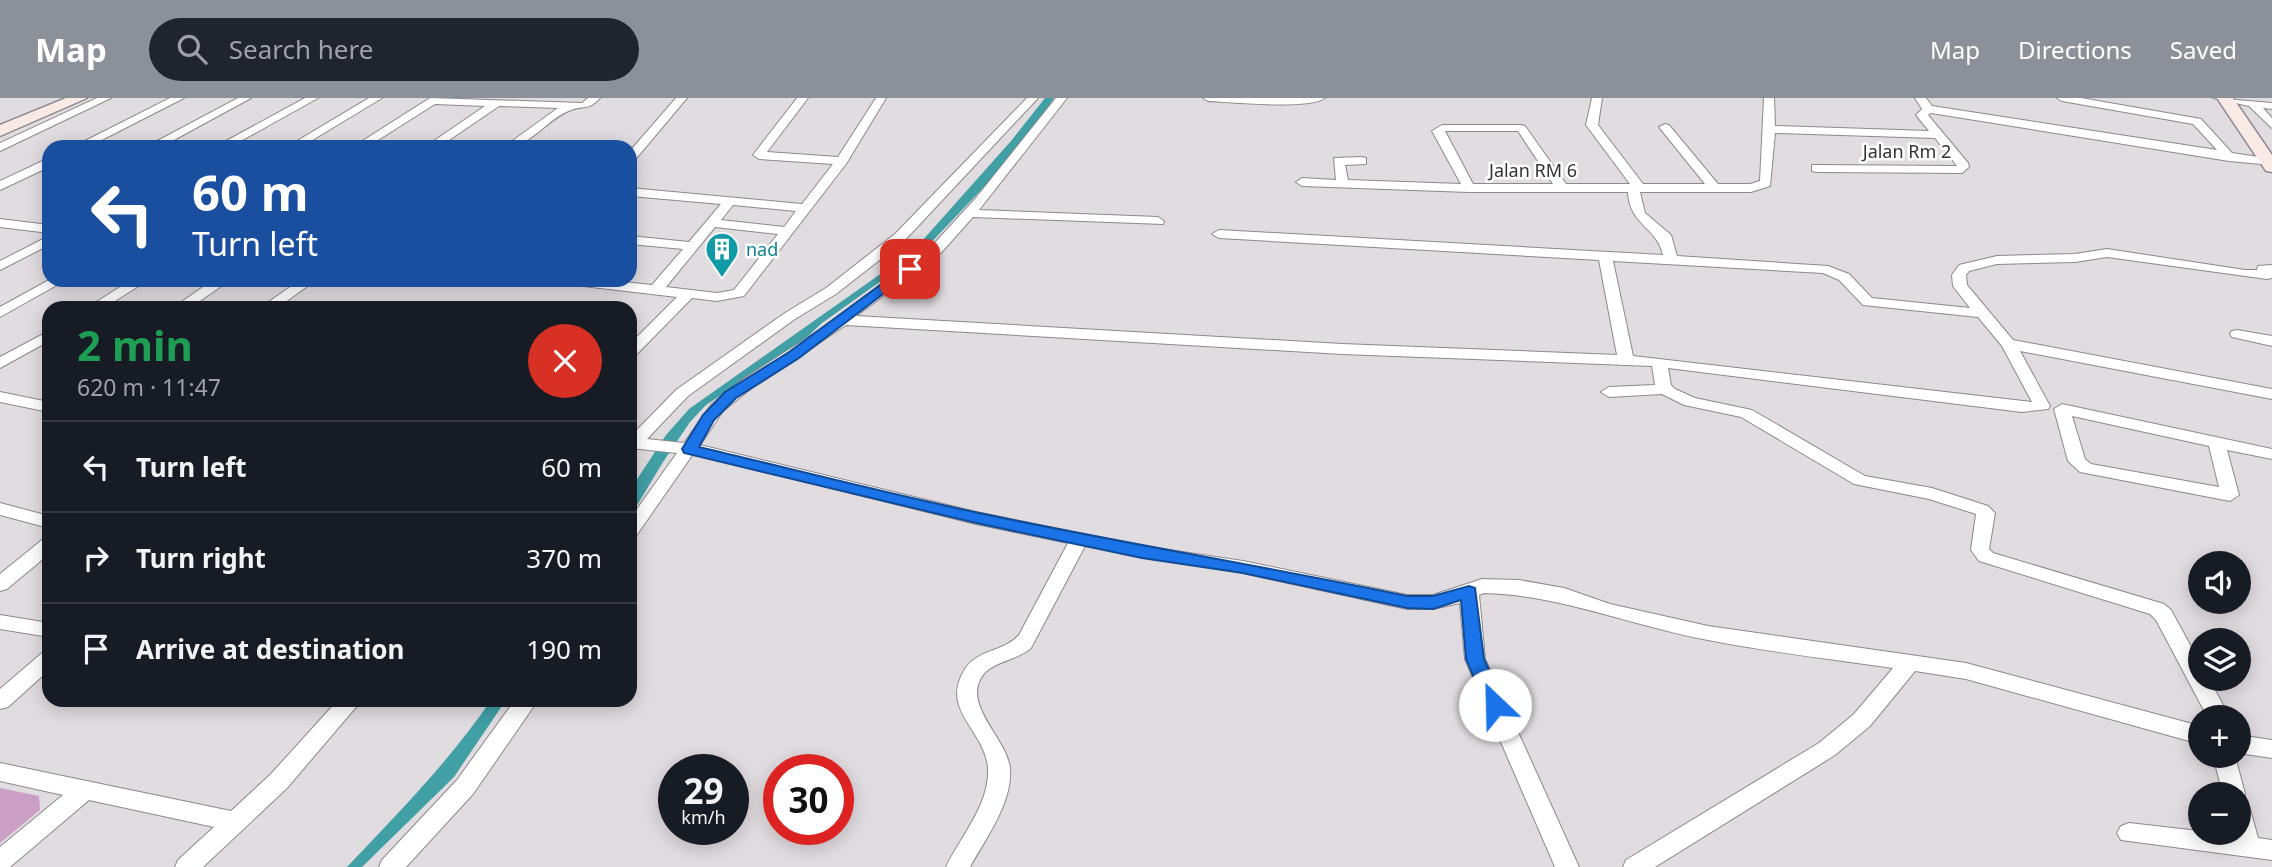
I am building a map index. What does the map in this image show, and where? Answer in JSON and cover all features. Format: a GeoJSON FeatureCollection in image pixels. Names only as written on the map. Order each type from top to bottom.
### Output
{"type":"FeatureCollection","features":[{"type":"Feature","properties":{"kind":"main road"},"geometry":{"type":"LineString","coordinates":[[0,134],[79,98]]}},
{"type":"Feature","properties":{"kind":"main road"},"geometry":{"type":"LineString","coordinates":[[2223,98],[2270,164]]}},
{"type":"Feature","properties":{"kind":"street"},"geometry":{"type":"LineString","coordinates":[[0,148],[106,98]]}},
{"type":"Feature","properties":{"kind":"street"},"geometry":{"type":"LineString","coordinates":[[93,140],[179,98]]}},
{"type":"Feature","properties":{"kind":"street"},"geometry":{"type":"LineString","coordinates":[[165,140],[246,98]]}},
{"type":"Feature","properties":{"kind":"street"},"geometry":{"type":"LineString","coordinates":[[234,140],[313,98]]}},
{"type":"Feature","properties":{"kind":"street"},"geometry":{"type":"LineString","coordinates":[[305,140],[377,98]]}},
{"type":"Feature","properties":{"kind":"street"},"geometry":{"type":"LineString","coordinates":[[370,140],[436,99],[584,106],[595,98]]}},
{"type":"Feature","properties":{"kind":"street"},"geometry":{"type":"LineString","coordinates":[[637,150],[682,98]]}},
{"type":"Feature","properties":{"kind":"street"},"geometry":{"type":"LineString","coordinates":[[803,98],[759,155],[842,161]]}},
{"type":"Feature","properties":{"kind":"street"},"geometry":{"type":"LineString","coordinates":[[629,287],[718,297],[739,293],[842,161],[881,98]]}},
{"type":"Feature","properties":{"kind":"street"},"geometry":{"type":"LineString","coordinates":[[637,442],[682,393],[790,316],[831,291],[900,237],[1033,98]]}},
{"type":"Feature","properties":{"kind":"street"},"geometry":{"type":"LineString","coordinates":[[637,521],[683,449],[731,395],[794,355],[935,251],[970,213],[1062,98]]}},
{"type":"Feature","properties":{"kind":"street"},"geometry":{"type":"LineString","coordinates":[[1208,98],[1298,101],[1320,98]]}},
{"type":"Feature","properties":{"kind":"street"},"geometry":{"type":"LineString","coordinates":[[1597,98],[1591,125],[1636,188],[1637,212],[1651,229],[1665,238],[1671,258]]}},
{"type":"Feature","properties":{"kind":"street"},"geometry":{"type":"LineString","coordinates":[[1769,98],[1769,130],[1940,135]]}},
{"type":"Feature","properties":{"kind":"street"},"geometry":{"type":"LineString","coordinates":[[1920,98],[1928,109],[2270,164]]}},
{"type":"Feature","properties":{"kind":"street"},"geometry":{"type":"LineString","coordinates":[[2062,98],[2197,121],[2229,157]]}},
{"type":"Feature","properties":{"kind":"street"},"geometry":{"type":"LineString","coordinates":[[2223,98],[2272,106]]}},
{"type":"Feature","properties":{"kind":"street"},"geometry":{"type":"LineString","coordinates":[[442,140],[497,103]]}},
{"type":"Feature","properties":{"kind":"street"},"geometry":{"type":"LineString","coordinates":[[2253,104],[2272,125]]}},
{"type":"Feature","properties":{"kind":"street"},"geometry":{"type":"LineString","coordinates":[[520,140],[569,106]]}},
{"type":"Feature","properties":{"kind":"street","name":"Jalan Rm 2"},"geometry":{"type":"LineString","coordinates":[[1816,168],[1950,171],[1963,167],[1922,114],[1928,109]]}},
{"type":"Feature","properties":{"kind":"street"},"geometry":{"type":"LineString","coordinates":[[1469,188],[1438,131],[1441,128],[1517,126],[1524,130],[1562,188]]}},
{"type":"Feature","properties":{"kind":"street"},"geometry":{"type":"LineString","coordinates":[[1665,127],[1714,188]]}},
{"type":"Feature","properties":{"kind":"street","name":"Jalan RM 6"},"geometry":{"type":"LineString","coordinates":[[1302,182],[1469,188],[1714,188],[1763,185],[1769,130]]}},
{"type":"Feature","properties":{"kind":"street"},"geometry":{"type":"LineString","coordinates":[[1343,184],[1338,161],[1362,161]]}},
{"type":"Feature","properties":{"kind":"street"},"geometry":{"type":"LineString","coordinates":[[0,186],[42,165]]}},
{"type":"Feature","properties":{"kind":"street"},"geometry":{"type":"LineString","coordinates":[[28,172],[42,173]]}},
{"type":"Feature","properties":{"kind":"street"},"geometry":{"type":"LineString","coordinates":[[637,193],[804,208]]}},
{"type":"Feature","properties":{"kind":"street"},"geometry":{"type":"LineString","coordinates":[[656,290],[730,201]]}},
{"type":"Feature","properties":{"kind":"street"},"geometry":{"type":"LineString","coordinates":[[970,213],[1158,221]]}},
{"type":"Feature","properties":{"kind":"street"},"geometry":{"type":"LineString","coordinates":[[0,223],[42,228]]}},
{"type":"Feature","properties":{"kind":"street"},"geometry":{"type":"LineString","coordinates":[[711,223],[788,230]]}},
{"type":"Feature","properties":{"kind":"street"},"geometry":{"type":"LineString","coordinates":[[1219,234],[1445,250],[1671,258],[1810,267],[1846,277],[1860,298],[1868,302],[1981,313]]}},
{"type":"Feature","properties":{"kind":"street"},"geometry":{"type":"LineString","coordinates":[[637,241],[693,246]]}},
{"type":"Feature","properties":{"kind":"street"},"geometry":{"type":"LineString","coordinates":[[0,266],[42,244]]}},
{"type":"Feature","properties":{"kind":"street"},"geometry":{"type":"LineString","coordinates":[[2042,406],[2008,344],[1960,286],[1959,275],[1964,268],[1975,264],[2075,258],[2107,253],[2245,274],[2267,275],[2263,269],[2272,269]]}},
{"type":"Feature","properties":{"kind":"street"},"geometry":{"type":"LineString","coordinates":[[1605,255],[1626,361]]}},
{"type":"Feature","properties":{"kind":"street"},"geometry":{"type":"LineString","coordinates":[[0,313],[46,287]]}},
{"type":"Feature","properties":{"kind":"street"},"geometry":{"type":"LineString","coordinates":[[106,301],[129,287]]}},
{"type":"Feature","properties":{"kind":"street"},"geometry":{"type":"LineString","coordinates":[[191,301],[212,287]]}},
{"type":"Feature","properties":{"kind":"street"},"geometry":{"type":"LineString","coordinates":[[278,301],[298,287]]}},
{"type":"Feature","properties":{"kind":"street"},"geometry":{"type":"LineString","coordinates":[[637,344],[688,294]]}},
{"type":"Feature","properties":{"kind":"street"},"geometry":{"type":"LineString","coordinates":[[841,320],[1342,349],[1659,363],[2022,407],[2042,406],[2272,454]]}},
{"type":"Feature","properties":{"kind":"street"},"geometry":{"type":"LineString","coordinates":[[2237,334],[2272,341]]}},
{"type":"Feature","properties":{"kind":"street"},"geometry":{"type":"LineString","coordinates":[[0,363],[42,339]]}},
{"type":"Feature","properties":{"kind":"street"},"geometry":{"type":"LineString","coordinates":[[2008,344],[2272,394]]}},
{"type":"Feature","properties":{"kind":"street"},"geometry":{"type":"LineString","coordinates":[[1659,363],[1665,389]]}},
{"type":"Feature","properties":{"kind":"street"},"geometry":{"type":"LineString","coordinates":[[1609,392],[1665,389],[1690,402],[1746,413],[1860,480],[1932,494],[1982,510],[1986,513],[1980,550],[1986,557],[2157,609],[2164,615],[2212,705]]}},
{"type":"Feature","properties":{"kind":"street"},"geometry":{"type":"LineString","coordinates":[[0,397],[42,406]]}},
{"type":"Feature","properties":{"kind":"street"},"geometry":{"type":"LineString","coordinates":[[32,404],[42,397]]}},
{"type":"Feature","properties":{"kind":"street"},"geometry":{"type":"LineString","coordinates":[[2062,409],[2077,461],[2086,468],[2230,495],[2217,442]]}},
{"type":"Feature","properties":{"kind":"street"},"geometry":{"type":"LineString","coordinates":[[637,444],[683,449],[1079,539],[1243,567],[1407,602],[1433,602],[1482,586],[1519,587],[1564,595],[1607,610],[1708,634],[1913,661],[1966,671],[2188,732]]}},
{"type":"Feature","properties":{"kind":"street"},"geometry":{"type":"LineString","coordinates":[[0,509],[42,520]]}},
{"type":"Feature","properties":{"kind":"street"},"geometry":{"type":"LineString","coordinates":[[958,867],[992,802],[999,774],[996,752],[970,704],[967,692],[970,679],[981,664],[1024,643],[1057,587],[1079,539]]}},
{"type":"Feature","properties":{"kind":"street"},"geometry":{"type":"LineString","coordinates":[[0,584],[42,550]]}},
{"type":"Feature","properties":{"kind":"street"},"geometry":{"type":"LineString","coordinates":[[1469,592],[1475,659],[1567,867]]}},
{"type":"Feature","properties":{"kind":"street"},"geometry":{"type":"LineString","coordinates":[[0,622],[42,629]]}},
{"type":"Feature","properties":{"kind":"street"},"geometry":{"type":"LineString","coordinates":[[1635,867],[1827,749],[1862,720],[1894,679],[1913,661]]}},
{"type":"Feature","properties":{"kind":"street"},"geometry":{"type":"LineString","coordinates":[[0,701],[42,664]]}},
{"type":"Feature","properties":{"kind":"street"},"geometry":{"type":"LineString","coordinates":[[187,867],[238,822],[301,758],[341,707]]}},
{"type":"Feature","properties":{"kind":"street"},"geometry":{"type":"LineString","coordinates":[[391,867],[465,787],[522,707]]}},
{"type":"Feature","properties":{"kind":"street"},"geometry":{"type":"LineString","coordinates":[[2251,746],[2272,749]]}},
{"type":"Feature","properties":{"kind":"street"},"geometry":{"type":"LineString","coordinates":[[0,772],[238,822]]}},
{"type":"Feature","properties":{"kind":"street"},"geometry":{"type":"LineString","coordinates":[[0,861],[85,790]]}},
{"type":"Feature","properties":{"kind":"street"},"geometry":{"type":"LineString","coordinates":[[2251,831],[2261,848]]}},
{"type":"Feature","properties":{"kind":"street"},"geometry":{"type":"LineString","coordinates":[[2129,833],[2261,848]]}},
{"type":"Feature","properties":{"kind":"shaded area"},"geometry":{"type":"Polygon","coordinates":[[[0,788],[39,796],[40,810],[0,843],[0,788]]]}},
{"type":"Feature","properties":{"kind":"water"},"geometry":{"type":"Polygon","coordinates":[[[1045,98],[1054,98],[1022,147],[923,251],[822,323],[804,340],[706,405],[690,422],[637,505],[637,479],[666,435],[689,409],[913,251],[1011,141],[1045,98]]]}},
{"type":"Feature","properties":{"kind":"water"},"geometry":{"type":"Polygon","coordinates":[[[486,707],[501,707],[454,777],[362,867],[347,867],[404,807],[486,707]]]}},
{"type":"Feature","properties":{"kind":"place","name":"nad"},"geometry":{"type":"Point","coordinates":[722,279]}},
{"type":"Feature","properties":{"kind":"route"},"geometry":{"type":"LineString","coordinates":[[910,269],[794,355],[731,395],[708,418],[690,449],[976,518],[1142,552],[1243,567],[1407,602],[1433,602],[1469,592],[1475,659],[1495,705]]}}]}
